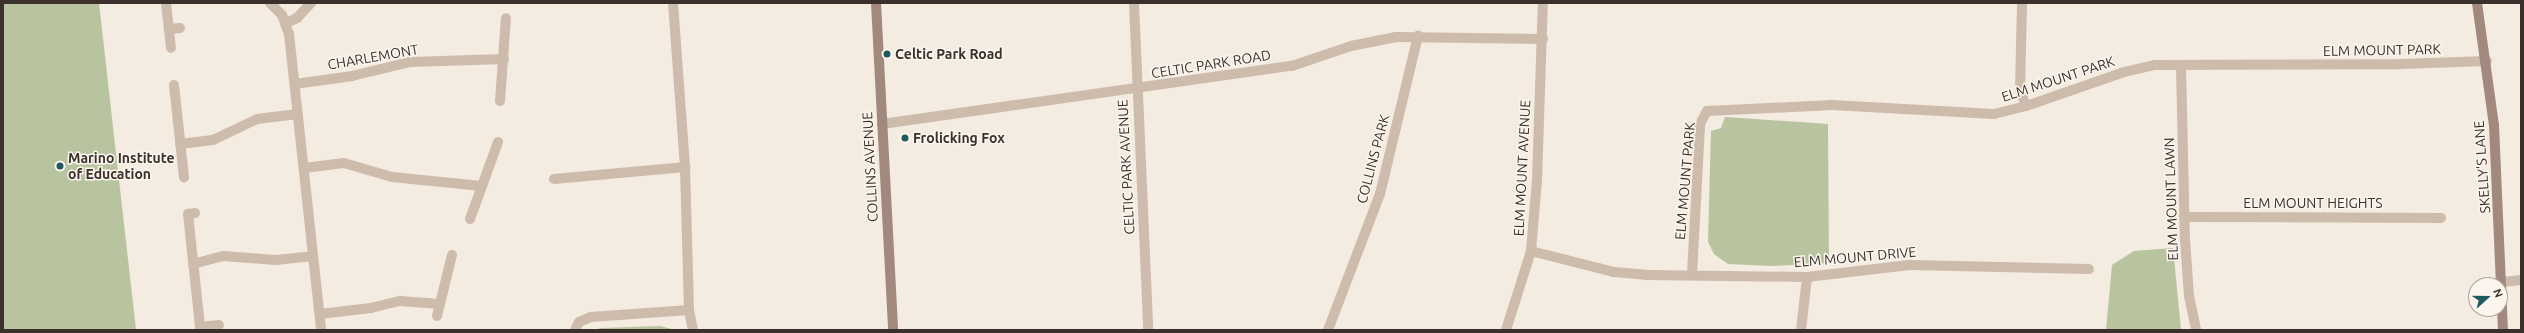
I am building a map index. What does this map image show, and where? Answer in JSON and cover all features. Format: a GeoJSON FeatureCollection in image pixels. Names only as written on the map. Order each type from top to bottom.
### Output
{"type":"FeatureCollection","features":[{"type":"Feature","properties":{"kind":"street"},"geometry":{"type":"LineString","coordinates":[[166,3],[171,48]]}},
{"type":"Feature","properties":{"kind":"street"},"geometry":{"type":"LineString","coordinates":[[270,3],[286,23],[295,84],[322,330]]}},
{"type":"Feature","properties":{"kind":"street"},"geometry":{"type":"LineString","coordinates":[[286,23],[297,18],[311,3]]}},
{"type":"Feature","properties":{"kind":"street"},"geometry":{"type":"LineString","coordinates":[[673,3],[685,167],[689,310],[692,330]]}},
{"type":"Feature","properties":{"kind":"street","name":"COLLINS AVENUE"},"geometry":{"type":"LineString","coordinates":[[876,3],[893,330]]}},
{"type":"Feature","properties":{"kind":"street","name":"CELTIC PARK AVENUE"},"geometry":{"type":"LineString","coordinates":[[1134,3],[1136,90],[1148,330]]}},
{"type":"Feature","properties":{"kind":"street","name":"ELM MOUNT AVENUE"},"geometry":{"type":"LineString","coordinates":[[1506,330],[1531,251],[1543,39],[1543,3]]}},
{"type":"Feature","properties":{"kind":"street"},"geometry":{"type":"LineString","coordinates":[[2022,3],[2020,89],[2026,106]]}},
{"type":"Feature","properties":{"kind":"street","name":"SKELLY'S LANE"},"geometry":{"type":"LineString","coordinates":[[2477,3],[2487,61],[2499,194],[2502,277]]}},
{"type":"Feature","properties":{"kind":"street"},"geometry":{"type":"LineString","coordinates":[[500,102],[506,18]]}},
{"type":"Feature","properties":{"kind":"street"},"geometry":{"type":"LineString","coordinates":[[169,29],[180,28]]}},
{"type":"Feature","properties":{"kind":"street","name":"CELTIC PARK ROAD"},"geometry":{"type":"LineString","coordinates":[[882,124],[1136,90],[1292,66],[1351,46],[1396,37],[1418,36],[1543,39]]}},
{"type":"Feature","properties":{"kind":"street","name":"COLLINS PARK"},"geometry":{"type":"LineString","coordinates":[[1328,330],[1380,194],[1418,36]]}},
{"type":"Feature","properties":{"kind":"street","name":"CHARLEMONT"},"geometry":{"type":"LineString","coordinates":[[295,84],[352,76],[410,62],[504,59]]}},
{"type":"Feature","properties":{"kind":"street","name":"ELM MOUNT PARK"},"geometry":{"type":"LineString","coordinates":[[1692,274],[1700,124],[1707,111],[1832,105],[1994,114],[2026,106],[2124,72],[2154,65],[2401,64],[2487,61]]}},
{"type":"Feature","properties":{"kind":"street","name":"ELM MOUNT LAWN"},"geometry":{"type":"LineString","coordinates":[[2181,66],[2184,217],[2189,296],[2196,330]]}},
{"type":"Feature","properties":{"kind":"street"},"geometry":{"type":"LineString","coordinates":[[174,85],[184,177]]}},
{"type":"Feature","properties":{"kind":"street"},"geometry":{"type":"LineString","coordinates":[[180,144],[213,140],[257,119],[298,114]]}},
{"type":"Feature","properties":{"kind":"street"},"geometry":{"type":"LineString","coordinates":[[470,219],[498,142]]}},
{"type":"Feature","properties":{"kind":"street"},"geometry":{"type":"LineString","coordinates":[[304,168],[344,163],[392,177],[482,186]]}},
{"type":"Feature","properties":{"kind":"street"},"geometry":{"type":"LineString","coordinates":[[554,179],[685,167]]}},
{"type":"Feature","properties":{"kind":"street"},"geometry":{"type":"LineString","coordinates":[[195,213],[188,214],[200,327],[219,325]]}},
{"type":"Feature","properties":{"kind":"street","name":"ELM MOUNT HEIGHTS"},"geometry":{"type":"LineString","coordinates":[[2184,217],[2441,218]]}},
{"type":"Feature","properties":{"kind":"street","name":"ELM MOUNT DRIVE"},"geometry":{"type":"LineString","coordinates":[[1531,251],[1614,272],[1646,275],[1692,274],[1807,277],[1909,265],[2089,269]]}},
{"type":"Feature","properties":{"kind":"street"},"geometry":{"type":"LineString","coordinates":[[436,316],[452,255]]}},
{"type":"Feature","properties":{"kind":"street"},"geometry":{"type":"LineString","coordinates":[[193,264],[223,256],[276,260],[313,256]]}},
{"type":"Feature","properties":{"kind":"street"},"geometry":{"type":"LineString","coordinates":[[1801,330],[1807,277]]}},
{"type":"Feature","properties":{"kind":"street"},"geometry":{"type":"LineString","coordinates":[[2508,281],[2521,280]]}},
{"type":"Feature","properties":{"kind":"street"},"geometry":{"type":"LineString","coordinates":[[320,314],[370,308],[400,301],[440,304]]}},
{"type":"Feature","properties":{"kind":"street"},"geometry":{"type":"LineString","coordinates":[[575,330],[579,322],[591,317],[689,310]]}},
{"type":"Feature","properties":{"kind":"street","name":"SKELLY'S LANE"},"geometry":{"type":"LineString","coordinates":[[2503,317],[2503,330]]}},
{"type":"Feature","properties":{"kind":"green space","name":"Marino Institute of Education"},"geometry":{"type":"Polygon","coordinates":[[[3,3],[99,3],[136,330],[3,330],[3,3]]]}},
{"type":"Feature","properties":{"kind":"green space"},"geometry":{"type":"Polygon","coordinates":[[[1725,117],[1828,124],[1829,263],[1772,266],[1728,264],[1714,254],[1708,242],[1711,131],[1721,128],[1725,117]]]}},
{"type":"Feature","properties":{"kind":"green space"},"geometry":{"type":"Polygon","coordinates":[[[2173,248],[2181,330],[2106,330],[2112,265],[2134,251],[2173,248]]]}},
{"type":"Feature","properties":{"kind":"green space"},"geometry":{"type":"Polygon","coordinates":[[[660,326],[676,330],[593,330],[601,328],[660,326]]]}},
{"type":"Feature","properties":{"kind":"place","name":"Celtic Park Road"},"geometry":{"type":"Point","coordinates":[887,54]}},
{"type":"Feature","properties":{"kind":"place","name":"Frolicking Fox"},"geometry":{"type":"Point","coordinates":[905,138]}},
{"type":"Feature","properties":{"kind":"place","name":"Marino Institute of Education"},"geometry":{"type":"Point","coordinates":[60,166]}}]}
